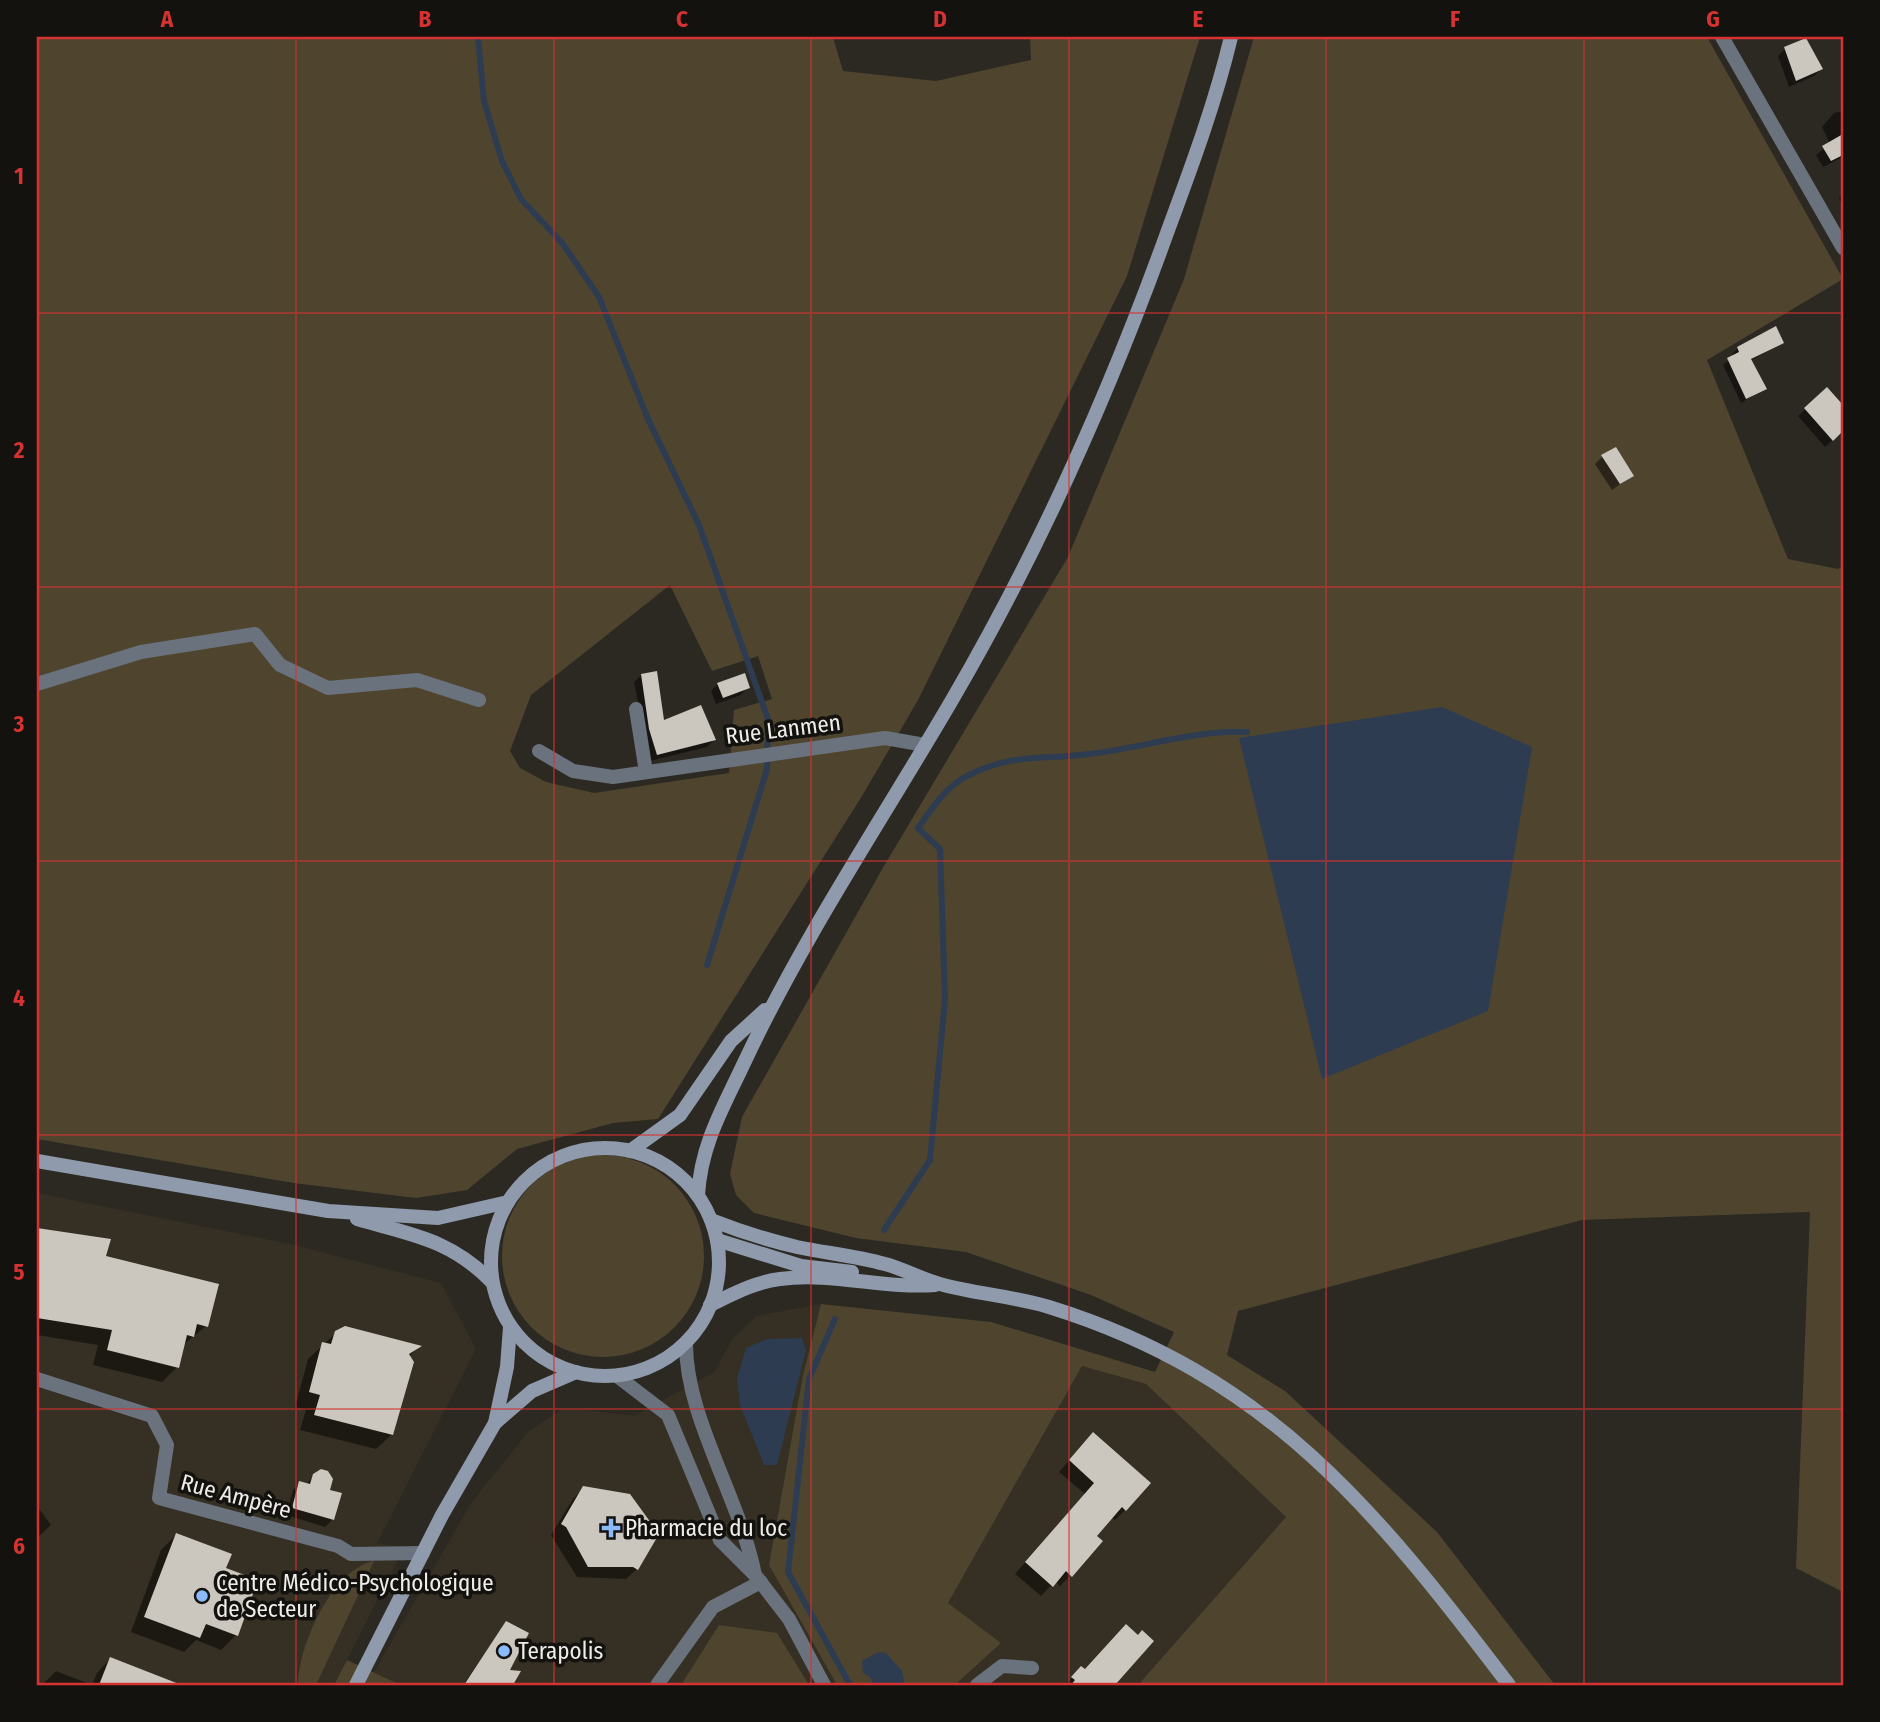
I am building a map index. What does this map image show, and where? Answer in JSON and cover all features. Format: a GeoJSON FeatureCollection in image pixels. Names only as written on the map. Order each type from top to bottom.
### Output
{"type":"FeatureCollection","features":[{"type":"Feature","properties":{"kind":"main road"},"geometry":{"type":"LineString","coordinates":[[698,1195],[704,1148],[771,1004],[925,745],[1015,586],[1082,449],[1160,254],[1218,92],[1231,37]]}},
{"type":"Feature","properties":{"kind":"main road"},"geometry":{"type":"LineString","coordinates":[[630,1151],[680,1115],[731,1041],[771,1004]]}},
{"type":"Feature","properties":{"kind":"main road"},"geometry":{"type":"LineString","coordinates":[[602,1148],[630,1151],[656,1160],[679,1175],[698,1195],[711,1220],[717,1240],[719,1262],[710,1306],[686,1342],[666,1358],[642,1370],[617,1376],[576,1373],[550,1363],[528,1347],[510,1326],[499,1305],[492,1282],[491,1254],[496,1227],[508,1202],[525,1180],[548,1163],[574,1152],[602,1148]]}},
{"type":"Feature","properties":{"kind":"main road"},"geometry":{"type":"LineString","coordinates":[[37,1161],[328,1211],[439,1242],[470,1260],[492,1282]]}},
{"type":"Feature","properties":{"kind":"main road"},"geometry":{"type":"LineString","coordinates":[[328,1211],[438,1218],[508,1202]]}},
{"type":"Feature","properties":{"kind":"main road"},"geometry":{"type":"LineString","coordinates":[[711,1220],[754,1237],[885,1264],[940,1284],[1046,1306],[1133,1337],[1214,1380],[1261,1412],[1317,1459],[1371,1513],[1421,1569],[1509,1685]]}},
{"type":"Feature","properties":{"kind":"main road"},"geometry":{"type":"LineString","coordinates":[[717,1240],[801,1266],[882,1275],[909,1272]]}},
{"type":"Feature","properties":{"kind":"main road"},"geometry":{"type":"LineString","coordinates":[[710,1306],[750,1286],[779,1279],[806,1277],[910,1287],[940,1284]]}},
{"type":"Feature","properties":{"kind":"main road"},"geometry":{"type":"LineString","coordinates":[[356,1685],[423,1553],[495,1423],[507,1367],[510,1326]]}},
{"type":"Feature","properties":{"kind":"main road"},"geometry":{"type":"LineString","coordinates":[[495,1423],[532,1391],[576,1373]]}},
{"type":"Feature","properties":{"kind":"street"},"geometry":{"type":"LineString","coordinates":[[1722,37],[1843,248]]}},
{"type":"Feature","properties":{"kind":"street"},"geometry":{"type":"LineString","coordinates":[[37,684],[141,652],[255,634],[280,665],[328,688],[417,680],[479,700]]}},
{"type":"Feature","properties":{"kind":"street"},"geometry":{"type":"LineString","coordinates":[[636,709],[646,772]]}},
{"type":"Feature","properties":{"kind":"street","name":"Rue Lanmen"},"geometry":{"type":"LineString","coordinates":[[539,751],[573,771],[613,777],[782,750],[835,747],[885,738],[925,745]]}},
{"type":"Feature","properties":{"kind":"street"},"geometry":{"type":"LineString","coordinates":[[686,1342],[691,1392],[748,1536],[758,1578]]}},
{"type":"Feature","properties":{"kind":"street"},"geometry":{"type":"LineString","coordinates":[[617,1376],[667,1415],[720,1540],[758,1578],[789,1619],[824,1685]]}},
{"type":"Feature","properties":{"kind":"street","name":"Rue Ampère"},"geometry":{"type":"LineString","coordinates":[[37,1379],[152,1416],[167,1445],[159,1498],[338,1546],[351,1554],[423,1553]]}},
{"type":"Feature","properties":{"kind":"street"},"geometry":{"type":"LineString","coordinates":[[657,1685],[713,1607],[758,1578]]}},
{"type":"Feature","properties":{"kind":"street"},"geometry":{"type":"LineString","coordinates":[[977,1685],[1002,1666],[1032,1668]]}},
{"type":"Feature","properties":{"kind":"shaded area"},"geometry":{"type":"Polygon","coordinates":[[[37,37],[833,37],[843,71],[936,81],[1031,60],[1030,37],[1200,37],[1127,276],[918,700],[862,796],[658,1119],[613,1123],[517,1149],[467,1190],[416,1198],[294,1183],[37,1139],[37,37]],[[670,585],[531,695],[510,751],[520,768],[546,782],[594,793],[729,773],[734,710],[772,699],[758,656],[712,671],[670,585]]]}},
{"type":"Feature","properties":{"kind":"shaded area"},"geometry":{"type":"Polygon","coordinates":[[[1254,37],[1707,37],[1843,279],[1707,360],[1788,559],[1838,569],[1843,566],[1843,1592],[1796,1568],[1810,1212],[1582,1220],[1238,1311],[1227,1355],[1285,1391],[1437,1532],[1555,1685],[1138,1685],[1286,1517],[1146,1384],[1082,1366],[948,1603],[1001,1643],[955,1685],[837,1685],[769,1565],[803,1375],[821,1304],[991,1322],[1155,1372],[1174,1332],[1091,1295],[966,1252],[856,1238],[754,1213],[736,1195],[730,1174],[742,1117],[884,866],[1068,557],[1184,279],[1254,37]]]}},
{"type":"Feature","properties":{"kind":"shaded area"},"geometry":{"type":"Polygon","coordinates":[[[603,1155],[642,1163],[659,1172],[674,1185],[687,1200],[696,1217],[704,1256],[696,1295],[687,1312],[674,1327],[659,1340],[642,1349],[603,1357],[564,1349],[547,1340],[532,1327],[519,1312],[510,1295],[502,1256],[510,1217],[519,1200],[532,1185],[547,1172],[564,1163],[603,1155]]]}},
{"type":"Feature","properties":{"kind":"shaded area"},"geometry":{"type":"Polygon","coordinates":[[[37,1193],[290,1244],[441,1283],[476,1349],[377,1543],[404,1548],[334,1685],[37,1685],[37,1193]]]}},
{"type":"Feature","properties":{"kind":"shaded area"},"geometry":{"type":"Polygon","coordinates":[[[821,1304],[803,1375],[769,1564],[837,1685],[401,1685],[374,1672],[471,1503],[528,1432],[561,1410],[634,1416],[714,1372],[733,1338],[757,1316],[821,1304]]]}},
{"type":"Feature","properties":{"kind":"shaded area"},"geometry":{"type":"Polygon","coordinates":[[[1082,1366],[1146,1384],[1286,1517],[1138,1685],[955,1685],[1001,1643],[948,1603],[1082,1366]]]}},
{"type":"Feature","properties":{"kind":"shaded area"},"geometry":{"type":"Polygon","coordinates":[[[374,1561],[316,1685],[298,1685],[304,1650],[320,1611],[331,1593],[344,1578],[359,1567],[374,1561]]]}},
{"type":"Feature","properties":{"kind":"shaded area"},"geometry":{"type":"Polygon","coordinates":[[[719,1625],[777,1633],[809,1685],[681,1685],[719,1625]]]}},
{"type":"Feature","properties":{"kind":"shaded area"},"geometry":{"type":"Polygon","coordinates":[[[347,1660],[401,1685],[334,1685],[347,1660]]]}},
{"type":"Feature","properties":{"kind":"water"},"geometry":{"type":"Polygon","coordinates":[[[1442,707],[1532,747],[1488,1011],[1322,1079],[1239,738],[1442,707]]]}},
{"type":"Feature","properties":{"kind":"water"},"geometry":{"type":"Polygon","coordinates":[[[802,1338],[806,1350],[777,1465],[764,1465],[740,1405],[737,1378],[746,1348],[767,1339],[802,1338]]]}},
{"type":"Feature","properties":{"kind":"water"},"geometry":{"type":"Polygon","coordinates":[[[878,1652],[886,1653],[902,1671],[905,1685],[873,1685],[870,1677],[863,1673],[862,1661],[878,1652]]]}},
{"type":"Feature","properties":{"kind":"building"},"geometry":{"type":"Polygon","coordinates":[[[1806,38],[1823,69],[1796,81],[1784,47],[1806,38]]]}},
{"type":"Feature","properties":{"kind":"building"},"geometry":{"type":"Polygon","coordinates":[[[1843,134],[1843,155],[1831,161],[1822,146],[1843,134]]]}},
{"type":"Feature","properties":{"kind":"building"},"geometry":{"type":"Polygon","coordinates":[[[1776,326],[1784,343],[1751,359],[1767,389],[1746,399],[1727,358],[1739,352],[1737,347],[1776,326]]]}},
{"type":"Feature","properties":{"kind":"building"},"geometry":{"type":"Polygon","coordinates":[[[1827,387],[1843,405],[1843,431],[1833,441],[1804,408],[1827,387]]]}},
{"type":"Feature","properties":{"kind":"building"},"geometry":{"type":"Polygon","coordinates":[[[1616,447],[1634,476],[1620,484],[1601,455],[1616,447]]]}},
{"type":"Feature","properties":{"kind":"building"},"geometry":{"type":"Polygon","coordinates":[[[657,671],[664,720],[701,705],[716,740],[657,755],[649,729],[641,674],[657,671]]]}},
{"type":"Feature","properties":{"kind":"building"},"geometry":{"type":"Polygon","coordinates":[[[745,673],[750,688],[723,698],[717,683],[745,673]]]}},
{"type":"Feature","properties":{"kind":"building"},"geometry":{"type":"Polygon","coordinates":[[[37,1228],[111,1239],[106,1256],[219,1284],[208,1327],[197,1324],[194,1337],[187,1335],[179,1368],[107,1350],[112,1330],[37,1318],[37,1228]]]}},
{"type":"Feature","properties":{"kind":"building"},"geometry":{"type":"Polygon","coordinates":[[[345,1326],[422,1346],[409,1354],[414,1362],[393,1435],[314,1415],[320,1395],[309,1392],[322,1342],[331,1344],[335,1331],[345,1326]]]}},
{"type":"Feature","properties":{"kind":"building"},"geometry":{"type":"Polygon","coordinates":[[[1093,1432],[1151,1483],[1126,1511],[1122,1507],[1097,1536],[1103,1541],[1072,1577],[1066,1571],[1053,1587],[1025,1562],[1094,1483],[1069,1460],[1093,1432]]]}},
{"type":"Feature","properties":{"kind":"building"},"geometry":{"type":"Polygon","coordinates":[[[321,1469],[328,1471],[333,1479],[330,1490],[342,1493],[334,1520],[292,1508],[299,1481],[310,1484],[313,1474],[321,1469]]]}},
{"type":"Feature","properties":{"kind":"building","name":"Pharmacie du loc"},"geometry":{"type":"Polygon","coordinates":[[[583,1486],[630,1494],[659,1534],[638,1570],[633,1567],[588,1567],[566,1527],[561,1524],[583,1486]]]}},
{"type":"Feature","properties":{"kind":"building","name":"Centre Médico-Psychologique de Secteur"},"geometry":{"type":"Polygon","coordinates":[[[176,1533],[232,1554],[226,1568],[258,1580],[238,1636],[206,1624],[200,1638],[144,1617],[176,1533]]]}},
{"type":"Feature","properties":{"kind":"building","name":"Terapolis"},"geometry":{"type":"Polygon","coordinates":[[[506,1621],[529,1633],[510,1670],[521,1671],[513,1685],[464,1685],[506,1621]]]}},
{"type":"Feature","properties":{"kind":"building"},"geometry":{"type":"Polygon","coordinates":[[[1126,1624],[1138,1635],[1142,1630],[1154,1641],[1115,1685],[1071,1685],[1075,1680],[1071,1677],[1081,1666],[1085,1669],[1126,1624]]]}},
{"type":"Feature","properties":{"kind":"building"},"geometry":{"type":"Polygon","coordinates":[[[110,1657],[179,1684],[99,1685],[110,1657]]]}},
{"type":"Feature","properties":{"kind":"waterway"},"geometry":{"type":"LineString","coordinates":[[478,37],[484,101],[502,161],[521,199],[563,244],[599,297],[648,419],[699,525],[768,719],[767,769],[707,965]]}},
{"type":"Feature","properties":{"kind":"waterway"},"geometry":{"type":"LineString","coordinates":[[884,1230],[930,1160],[945,999],[940,849],[918,828],[929,812],[940,798],[961,780],[1000,763],[1109,751],[1187,736],[1247,732]]}},
{"type":"Feature","properties":{"kind":"waterway"},"geometry":{"type":"LineString","coordinates":[[835,1319],[809,1379],[788,1572],[850,1685]]}},
{"type":"Feature","properties":{"kind":"place","name":"Pharmacie du loc"},"geometry":{"type":"Point","coordinates":[611,1528]}},
{"type":"Feature","properties":{"kind":"place","name":"Centre Médico-Psychologique de Secteur"},"geometry":{"type":"Point","coordinates":[202,1596]}},
{"type":"Feature","properties":{"kind":"place","name":"Terapolis"},"geometry":{"type":"Point","coordinates":[504,1651]}}]}
